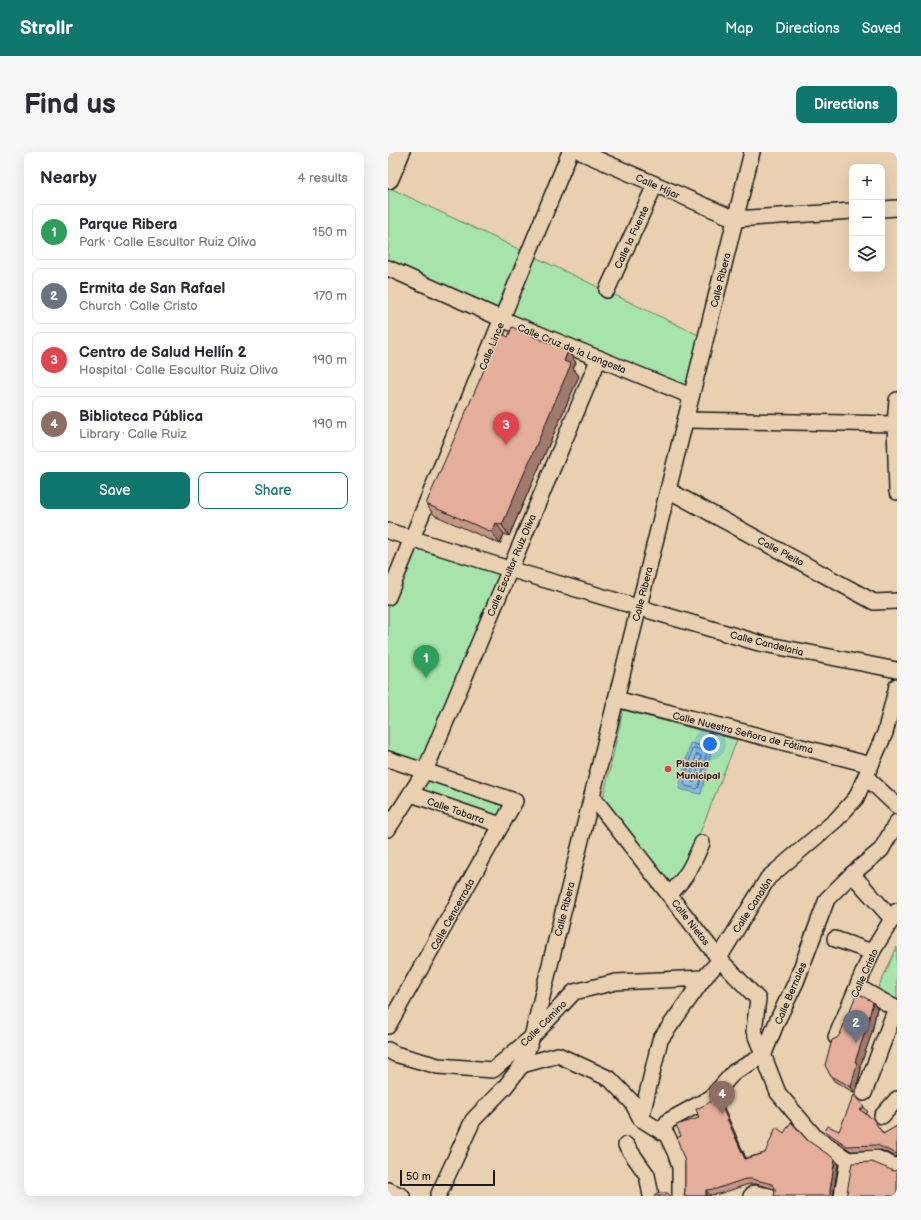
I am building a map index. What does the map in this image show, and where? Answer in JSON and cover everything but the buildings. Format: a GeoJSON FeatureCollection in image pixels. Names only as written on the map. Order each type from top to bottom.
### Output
{"type":"FeatureCollection","features":[{"type":"Feature","properties":{"kind":"street"},"geometry":{"type":"LineString","coordinates":[[388,178],[399,152]]}},
{"type":"Feature","properties":{"kind":"street","name":"Calle Lince"},"geometry":{"type":"LineString","coordinates":[[388,597],[570,152]]}},
{"type":"Feature","properties":{"kind":"street","name":"Calle Híjar"},"geometry":{"type":"LineString","coordinates":[[581,152],[735,219]]}},
{"type":"Feature","properties":{"kind":"street","name":"Calle Ribera"},"geometry":{"type":"LineString","coordinates":[[438,1196],[473,1120],[505,1087],[522,1065],[532,1037],[752,152]]}},
{"type":"Feature","properties":{"kind":"street","name":"Calle la Fuente"},"geometry":{"type":"LineString","coordinates":[[607,290],[655,185]]}},
{"type":"Feature","properties":{"kind":"street"},"geometry":{"type":"LineString","coordinates":[[885,209],[897,208]]}},
{"type":"Feature","properties":{"kind":"street"},"geometry":{"type":"LineString","coordinates":[[735,219],[849,211]]}},
{"type":"Feature","properties":{"kind":"street","name":"Calle Cruz de la Langosta"},"geometry":{"type":"LineString","coordinates":[[388,268],[502,319],[691,396]]}},
{"type":"Feature","properties":{"kind":"street","name":"Calle Escultor Ruiz Oliva"},"geometry":{"type":"LineString","coordinates":[[388,829],[425,772],[598,358]]}},
{"type":"Feature","properties":{"kind":"street"},"geometry":{"type":"LineString","coordinates":[[897,400],[895,424],[897,492]]}},
{"type":"Feature","properties":{"kind":"street"},"geometry":{"type":"LineString","coordinates":[[685,420],[895,424]]}},
{"type":"Feature","properties":{"kind":"street","name":"Calle Pleito"},"geometry":{"type":"LineString","coordinates":[[668,490],[874,602],[897,601]]}},
{"type":"Feature","properties":{"kind":"street","name":"Calle Candelaria"},"geometry":{"type":"LineString","coordinates":[[388,531],[509,569],[759,643],[897,670]]}},
{"type":"Feature","properties":{"kind":"street","name":"Calle Canalón"},"geometry":{"type":"LineString","coordinates":[[641,1119],[660,1040],[704,978],[720,960],[722,953],[768,878],[836,820],[856,798],[885,733],[897,686]]}},
{"type":"Feature","properties":{"kind":"street","name":"Calle Nuestra Señora de Fátima"},"geometry":{"type":"LineString","coordinates":[[616,699],[868,771]]}},
{"type":"Feature","properties":{"kind":"street"},"geometry":{"type":"LineString","coordinates":[[388,759],[425,772]]}},
{"type":"Feature","properties":{"kind":"street"},"geometry":{"type":"LineString","coordinates":[[868,771],[897,806]]}},
{"type":"Feature","properties":{"kind":"street","name":"Calle Cencerrada"},"geometry":{"type":"LineString","coordinates":[[388,1026],[515,801],[425,772]]}},
{"type":"Feature","properties":{"kind":"street","name":"Calle Tobarra"},"geometry":{"type":"LineString","coordinates":[[410,794],[501,825]]}},
{"type":"Feature","properties":{"kind":"street","name":"Calle Nietos"},"geometry":{"type":"LineString","coordinates":[[592,796],[720,960],[758,999],[754,1031],[763,1056]]}},
{"type":"Feature","properties":{"kind":"street","name":"Calle Bernales"},"geometry":{"type":"LineString","coordinates":[[763,1056],[778,1019],[796,982],[827,899],[852,874],[881,850],[897,822]]}},
{"type":"Feature","properties":{"kind":"street"},"geometry":{"type":"LineString","coordinates":[[669,895],[682,883],[702,843]]}},
{"type":"Feature","properties":{"kind":"street"},"geometry":{"type":"LineString","coordinates":[[852,874],[895,916]]}},
{"type":"Feature","properties":{"kind":"street","name":"Calle Cristo"},"geometry":{"type":"LineString","coordinates":[[836,1037],[872,952],[895,916]]}},
{"type":"Feature","properties":{"kind":"street"},"geometry":{"type":"LineString","coordinates":[[835,939],[872,952]]}},
{"type":"Feature","properties":{"kind":"street","name":"Calle Camino"},"geometry":{"type":"LineString","coordinates":[[388,1050],[395,1054],[438,1066],[493,1070],[532,1037],[574,992],[616,982],[704,978]]}},
{"type":"Feature","properties":{"kind":"street"},"geometry":{"type":"LineString","coordinates":[[858,987],[896,1009],[864,1093]]}},
{"type":"Feature","properties":{"kind":"street"},"geometry":{"type":"LineString","coordinates":[[522,1065],[558,1055],[610,1079],[632,1102],[641,1119],[668,1134],[680,1167],[680,1196]]}},
{"type":"Feature","properties":{"kind":"street"},"geometry":{"type":"LineString","coordinates":[[662,1132],[668,1121],[712,1098],[734,1072],[763,1056],[778,1093],[816,1138],[848,1160],[877,1158],[897,1166]]}},
{"type":"Feature","properties":{"kind":"street"},"geometry":{"type":"LineString","coordinates":[[882,1116],[897,1099]]}},
{"type":"Feature","properties":{"kind":"street"},"geometry":{"type":"LineString","coordinates":[[626,1145],[646,1175],[651,1196]]}},
{"type":"Feature","properties":{"kind":"street"},"geometry":{"type":"LineString","coordinates":[[842,1196],[848,1160]]}},
{"type":"Feature","properties":{"kind":"street"},"geometry":{"type":"LineString","coordinates":[[388,1190],[402,1196]]}},
{"type":"Feature","properties":{"kind":"street"},"geometry":{"type":"LineString","coordinates":[[751,1196],[754,1193],[770,1196]]}},
{"type":"Feature","properties":{"kind":"green space"},"geometry":{"type":"Polygon","coordinates":[[[388,187],[705,338],[691,396],[388,268],[388,187]]]}},
{"type":"Feature","properties":{"kind":"green space"},"geometry":{"type":"Polygon","coordinates":[[[412,539],[509,569],[425,771],[388,759],[388,597],[412,539]]]}},
{"type":"Feature","properties":{"kind":"green space","name":"Piscina Municipal"},"geometry":{"type":"Polygon","coordinates":[[[623,710],[737,740],[687,865],[673,883],[668,883],[603,799],[623,710]]]}},
{"type":"Feature","properties":{"kind":"green space"},"geometry":{"type":"Polygon","coordinates":[[[425,771],[515,801],[501,825],[411,794],[425,771]]]}},
{"type":"Feature","properties":{"kind":"green space"},"geometry":{"type":"Polygon","coordinates":[[[897,947],[897,1005],[876,993],[897,947]]]}},
{"type":"Feature","properties":{"kind":"water"},"geometry":{"type":"Polygon","coordinates":[[[690,743],[712,748],[701,794],[679,789],[690,743]]]}},
{"type":"Feature","properties":{"kind":"place","name":"Centro de Salud Hellín 2"},"geometry":{"type":"Point","coordinates":[506,445]}},
{"type":"Feature","properties":{"kind":"place","name":"Parque Ribera"},"geometry":{"type":"Point","coordinates":[426,678]}},
{"type":"Feature","properties":{"kind":"place","name":"Piscina Municipal"},"geometry":{"type":"Point","coordinates":[668,769]}},
{"type":"Feature","properties":{"kind":"place","name":"Ermita de San Rafael"},"geometry":{"type":"Point","coordinates":[856,1043]}},
{"type":"Feature","properties":{"kind":"place","name":"Biblioteca Pública"},"geometry":{"type":"Point","coordinates":[722,1114]}}]}
